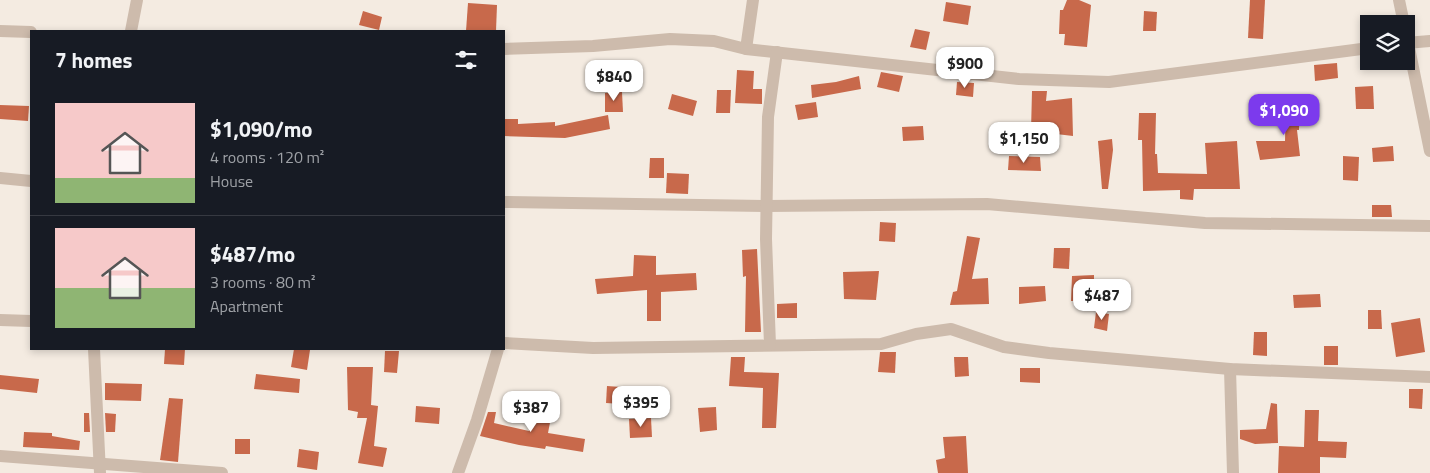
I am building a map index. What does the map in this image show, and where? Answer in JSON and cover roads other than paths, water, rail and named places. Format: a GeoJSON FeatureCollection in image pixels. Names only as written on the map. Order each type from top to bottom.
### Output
{"type":"FeatureCollection","features":[{"type":"Feature","properties":{"kind":"street"},"geometry":{"type":"LineString","coordinates":[[131,30],[138,0]]}},
{"type":"Feature","properties":{"kind":"street"},"geometry":{"type":"LineString","coordinates":[[746,49],[753,0]]}},
{"type":"Feature","properties":{"kind":"street"},"geometry":{"type":"LineString","coordinates":[[1399,0],[1402,15]]}},
{"type":"Feature","properties":{"kind":"street"},"geometry":{"type":"LineString","coordinates":[[0,30],[30,32]]}},
{"type":"Feature","properties":{"kind":"street"},"geometry":{"type":"LineString","coordinates":[[505,49],[593,46],[670,39],[714,41],[746,49],[1019,79],[1109,82],[1360,49]]}},
{"type":"Feature","properties":{"kind":"street"},"geometry":{"type":"LineString","coordinates":[[1415,40],[1430,41]]}},
{"type":"Feature","properties":{"kind":"street"},"geometry":{"type":"LineString","coordinates":[[770,345],[767,206],[768,117],[776,52]]}},
{"type":"Feature","properties":{"kind":"street"},"geometry":{"type":"LineString","coordinates":[[1413,70],[1430,151]]}},
{"type":"Feature","properties":{"kind":"street"},"geometry":{"type":"LineString","coordinates":[[0,178],[30,181]]}},
{"type":"Feature","properties":{"kind":"street"},"geometry":{"type":"LineString","coordinates":[[505,202],[767,206],[987,204],[1205,222],[1430,226]]}},
{"type":"Feature","properties":{"kind":"street"},"geometry":{"type":"LineString","coordinates":[[0,320],[30,321]]}},
{"type":"Feature","properties":{"kind":"street"},"geometry":{"type":"LineString","coordinates":[[505,343],[593,348],[881,344],[916,334],[951,329],[1004,347],[1230,369],[1430,377]]}},
{"type":"Feature","properties":{"kind":"street"},"geometry":{"type":"LineString","coordinates":[[94,350],[101,469]]}},
{"type":"Feature","properties":{"kind":"street"},"geometry":{"type":"LineString","coordinates":[[458,473],[477,420],[498,350]]}},
{"type":"Feature","properties":{"kind":"street"},"geometry":{"type":"LineString","coordinates":[[1230,369],[1233,473]]}},
{"type":"Feature","properties":{"kind":"street"},"geometry":{"type":"LineString","coordinates":[[0,456],[101,469],[222,473]]}}]}
